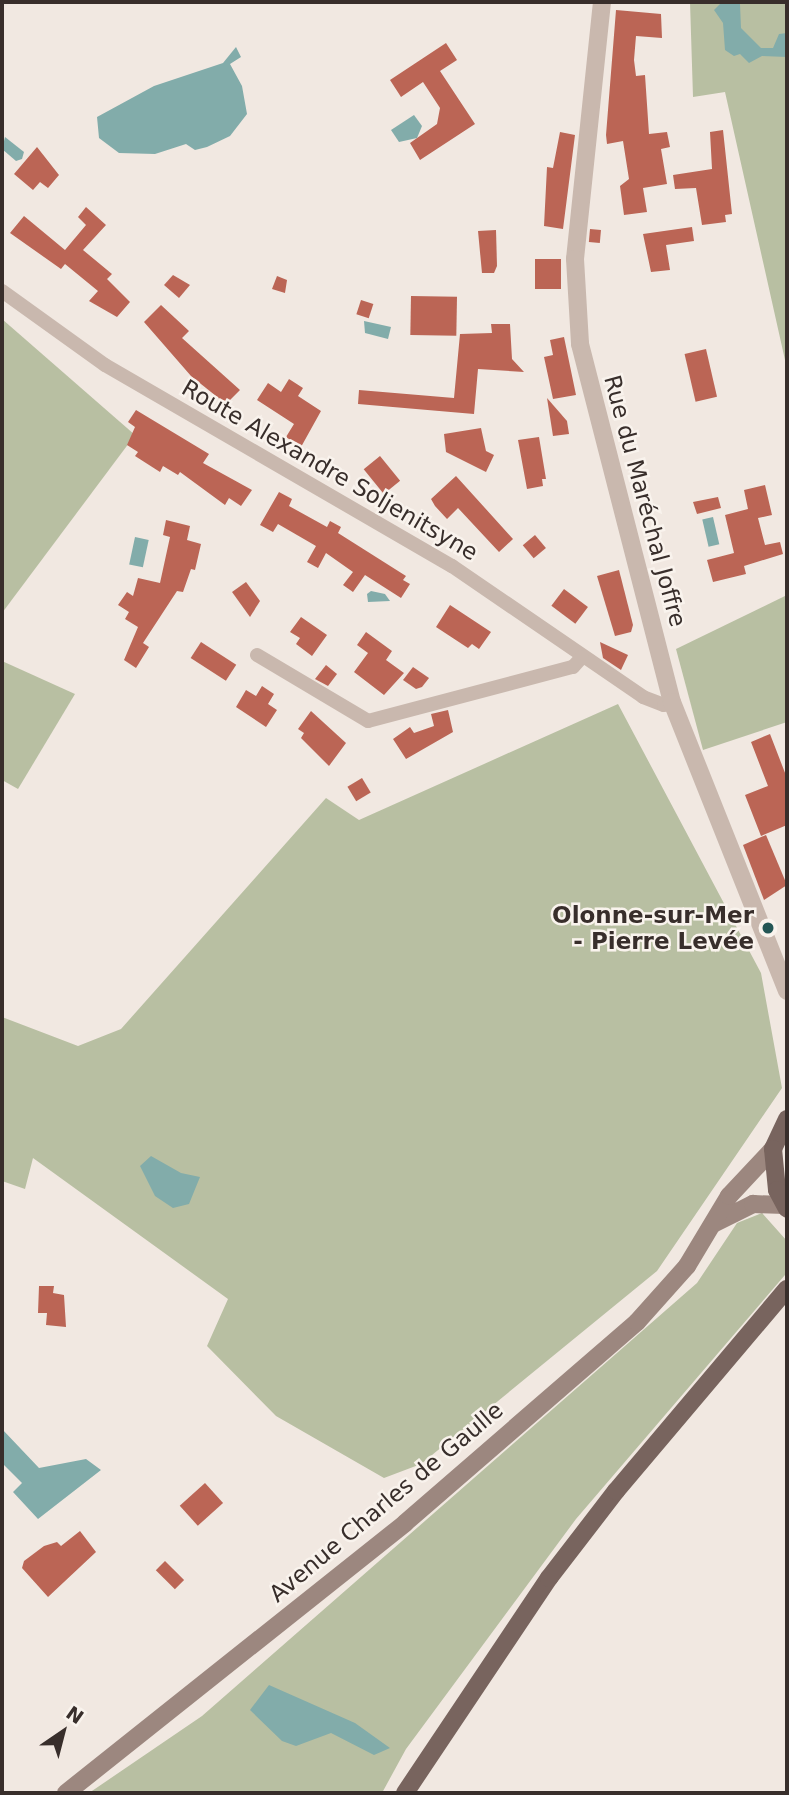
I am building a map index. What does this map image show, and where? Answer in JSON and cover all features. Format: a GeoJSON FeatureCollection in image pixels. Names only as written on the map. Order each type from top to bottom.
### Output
{"type":"FeatureCollection","features":[{"type":"Feature","properties":{"kind":"main road"},"geometry":{"type":"LineString","coordinates":[[786,1207],[777,1189],[773,1149],[787,1119]]}},
{"type":"Feature","properties":{"kind":"main road","name":"Avenue Charles de Gaulle"},"geometry":{"type":"LineString","coordinates":[[66,1793],[405,1523],[636,1322],[674,1283],[729,1196],[773,1149]]}},
{"type":"Feature","properties":{"kind":"main road"},"geometry":{"type":"LineString","coordinates":[[713,1224],[752,1204],[786,1207]]}},
{"type":"Feature","properties":{"kind":"main road"},"geometry":{"type":"LineString","coordinates":[[405,1793],[549,1578],[616,1491],[787,1289]]}},
{"type":"Feature","properties":{"kind":"main road"},"geometry":{"type":"LineString","coordinates":[[755,1329],[787,1305]]}},
{"type":"Feature","properties":{"kind":"street","name":"Rue du Maréchal Joffre"},"geometry":{"type":"LineString","coordinates":[[602,2],[578,220],[575,290],[591,401],[672,702],[786,982]]}},
{"type":"Feature","properties":{"kind":"street","name":"Route Alexandre Soljenitsyne"},"geometry":{"type":"LineString","coordinates":[[2,291],[69,343],[380,522],[655,704],[672,702]]}},
{"type":"Feature","properties":{"kind":"street"},"geometry":{"type":"LineString","coordinates":[[257,655],[368,721],[573,667],[582,657]]}},
{"type":"Feature","properties":{"kind":"green space"},"geometry":{"type":"Polygon","coordinates":[[[690,2],[787,2],[787,369],[725,92],[693,97],[690,2]]]}},
{"type":"Feature","properties":{"kind":"green space"},"geometry":{"type":"Polygon","coordinates":[[[2,319],[135,435],[2,613],[2,319]]]}},
{"type":"Feature","properties":{"kind":"green space"},"geometry":{"type":"Polygon","coordinates":[[[787,595],[787,722],[703,750],[676,649],[787,595]]]}},
{"type":"Feature","properties":{"kind":"green space"},"geometry":{"type":"Polygon","coordinates":[[[2,661],[75,694],[18,789],[2,780],[2,661]]]}},
{"type":"Feature","properties":{"kind":"green space"},"geometry":{"type":"Polygon","coordinates":[[[618,704],[761,973],[782,1088],[657,1271],[421,1464],[384,1478],[276,1416],[207,1346],[228,1299],[33,1158],[25,1189],[2,1181],[2,1017],[78,1046],[121,1029],[326,798],[359,820],[618,704]]]}},
{"type":"Feature","properties":{"kind":"green space"},"geometry":{"type":"Polygon","coordinates":[[[762,1213],[787,1241],[785,1275],[576,1519],[406,1749],[382,1793],[89,1793],[202,1716],[697,1283],[737,1223],[762,1213]]]}},
{"type":"Feature","properties":{"kind":"water"},"geometry":{"type":"Polygon","coordinates":[[[722,2],[740,4],[741,28],[761,48],[773,48],[779,34],[787,33],[787,57],[762,56],[749,63],[740,54],[734,56],[725,50],[723,23],[714,10],[722,2]]]}},
{"type":"Feature","properties":{"kind":"water"},"geometry":{"type":"Polygon","coordinates":[[[236,47],[241,57],[230,64],[242,86],[247,114],[230,136],[195,150],[186,144],[155,154],[119,153],[99,138],[97,117],[154,86],[223,63],[236,47]]]}},
{"type":"Feature","properties":{"kind":"water"},"geometry":{"type":"Polygon","coordinates":[[[414,115],[422,126],[417,138],[399,142],[391,130],[414,115]]]}},
{"type":"Feature","properties":{"kind":"water"},"geometry":{"type":"Polygon","coordinates":[[[5,137],[24,152],[22,159],[16,161],[2,149],[5,137]]]}},
{"type":"Feature","properties":{"kind":"water"},"geometry":{"type":"Polygon","coordinates":[[[364,321],[391,327],[388,339],[365,333],[364,321]]]}},
{"type":"Feature","properties":{"kind":"water"},"geometry":{"type":"Polygon","coordinates":[[[713,517],[719,544],[709,547],[702,519],[713,517]]]}},
{"type":"Feature","properties":{"kind":"water"},"geometry":{"type":"Polygon","coordinates":[[[135,537],[149,540],[143,567],[129,564],[135,537]]]}},
{"type":"Feature","properties":{"kind":"water"},"geometry":{"type":"Polygon","coordinates":[[[371,591],[385,594],[390,601],[368,602],[367,594],[371,591]]]}},
{"type":"Feature","properties":{"kind":"water"},"geometry":{"type":"Polygon","coordinates":[[[151,1156],[181,1173],[200,1177],[189,1204],[173,1208],[155,1196],[140,1166],[151,1156]]]}},
{"type":"Feature","properties":{"kind":"water"},"geometry":{"type":"Polygon","coordinates":[[[2,1429],[39,1468],[86,1459],[101,1470],[38,1519],[13,1492],[22,1483],[2,1463],[2,1429]]]}},
{"type":"Feature","properties":{"kind":"water"},"geometry":{"type":"Polygon","coordinates":[[[269,1685],[355,1723],[390,1748],[374,1755],[331,1733],[296,1746],[282,1741],[250,1710],[269,1685]]]}},
{"type":"Feature","properties":{"kind":"building"},"geometry":{"type":"Polygon","coordinates":[[[616,10],[661,14],[662,38],[636,36],[634,60],[636,76],[645,75],[649,134],[667,132],[670,147],[661,149],[667,184],[643,188],[647,212],[624,215],[620,186],[629,179],[623,141],[607,144],[606,135],[616,10]]]}},
{"type":"Feature","properties":{"kind":"building"},"geometry":{"type":"Polygon","coordinates":[[[446,43],[457,60],[440,71],[475,124],[420,160],[410,143],[437,124],[440,108],[423,82],[401,97],[390,80],[446,43]]]}},
{"type":"Feature","properties":{"kind":"building"},"geometry":{"type":"Polygon","coordinates":[[[723,130],[732,214],[725,215],[726,222],[702,225],[696,188],[675,189],[673,175],[712,169],[710,132],[723,130]]]}},
{"type":"Feature","properties":{"kind":"building"},"geometry":{"type":"Polygon","coordinates":[[[560,132],[575,135],[563,229],[544,226],[547,167],[553,168],[560,132]]]}},
{"type":"Feature","properties":{"kind":"building"},"geometry":{"type":"Polygon","coordinates":[[[37,147],[59,175],[48,188],[40,182],[33,190],[14,174],[37,147]]]}},
{"type":"Feature","properties":{"kind":"building"},"geometry":{"type":"Polygon","coordinates":[[[86,207],[106,225],[83,250],[112,274],[107,279],[130,302],[117,317],[89,301],[98,291],[65,264],[61,269],[10,233],[24,216],[65,250],[86,225],[78,217],[86,207]]]}},
{"type":"Feature","properties":{"kind":"building"},"geometry":{"type":"Polygon","coordinates":[[[692,227],[694,241],[666,245],[670,270],[651,272],[643,234],[692,227]]]}},
{"type":"Feature","properties":{"kind":"building"},"geometry":{"type":"Polygon","coordinates":[[[590,229],[601,230],[600,243],[589,242],[590,229]]]}},
{"type":"Feature","properties":{"kind":"building"},"geometry":{"type":"Polygon","coordinates":[[[496,230],[497,266],[494,273],[482,273],[478,231],[496,230]]]}},
{"type":"Feature","properties":{"kind":"building"},"geometry":{"type":"Polygon","coordinates":[[[535,259],[561,259],[561,289],[535,289],[535,259]]]}},
{"type":"Feature","properties":{"kind":"building"},"geometry":{"type":"Polygon","coordinates":[[[173,275],[190,285],[179,298],[164,285],[173,275]]]}},
{"type":"Feature","properties":{"kind":"building"},"geometry":{"type":"Polygon","coordinates":[[[277,276],[287,280],[285,293],[272,289],[277,276]]]}},
{"type":"Feature","properties":{"kind":"building"},"geometry":{"type":"Polygon","coordinates":[[[411,296],[457,297],[456,336],[410,335],[411,296]]]}},
{"type":"Feature","properties":{"kind":"building"},"geometry":{"type":"Polygon","coordinates":[[[361,300],[373,304],[369,318],[356,314],[361,300]]]}},
{"type":"Feature","properties":{"kind":"building"},"geometry":{"type":"Polygon","coordinates":[[[161,305],[189,331],[182,338],[240,390],[226,404],[191,376],[144,322],[161,305]]]}},
{"type":"Feature","properties":{"kind":"building"},"geometry":{"type":"Polygon","coordinates":[[[491,324],[510,324],[512,359],[524,372],[478,369],[474,414],[358,404],[359,390],[454,398],[460,334],[492,333],[491,324]]]}},
{"type":"Feature","properties":{"kind":"building"},"geometry":{"type":"Polygon","coordinates":[[[564,337],[576,395],[553,399],[544,357],[553,355],[550,340],[564,337]]]}},
{"type":"Feature","properties":{"kind":"building"},"geometry":{"type":"Polygon","coordinates":[[[706,349],[717,397],[696,402],[685,354],[706,349]]]}},
{"type":"Feature","properties":{"kind":"building"},"geometry":{"type":"Polygon","coordinates":[[[289,379],[303,388],[298,396],[321,411],[301,447],[286,437],[294,424],[257,400],[268,383],[281,392],[289,379]]]}},
{"type":"Feature","properties":{"kind":"building"},"geometry":{"type":"Polygon","coordinates":[[[547,398],[567,421],[569,434],[553,436],[547,398]]]}},
{"type":"Feature","properties":{"kind":"building"},"geometry":{"type":"Polygon","coordinates":[[[136,410],[209,454],[203,463],[252,490],[241,506],[229,498],[225,505],[180,472],[178,475],[163,466],[160,472],[135,456],[138,452],[127,445],[135,427],[128,422],[136,410]]]}},
{"type":"Feature","properties":{"kind":"building"},"geometry":{"type":"Polygon","coordinates":[[[481,428],[486,451],[494,455],[486,472],[446,452],[444,434],[481,428]]]}},
{"type":"Feature","properties":{"kind":"building"},"geometry":{"type":"Polygon","coordinates":[[[539,437],[546,479],[542,479],[543,486],[527,489],[518,440],[539,437]]]}},
{"type":"Feature","properties":{"kind":"building"},"geometry":{"type":"Polygon","coordinates":[[[380,456],[400,481],[384,494],[364,469],[380,456]]]}},
{"type":"Feature","properties":{"kind":"building"},"geometry":{"type":"Polygon","coordinates":[[[456,476],[513,539],[499,552],[458,508],[447,519],[431,499],[456,476]]]}},
{"type":"Feature","properties":{"kind":"building"},"geometry":{"type":"Polygon","coordinates":[[[765,485],[772,515],[758,518],[765,545],[780,542],[783,554],[744,566],[746,574],[713,582],[707,560],[734,553],[725,515],[748,509],[744,490],[765,485]]]}},
{"type":"Feature","properties":{"kind":"building"},"geometry":{"type":"Polygon","coordinates":[[[279,492],[292,499],[289,506],[327,527],[330,521],[341,527],[338,533],[406,576],[403,580],[410,584],[401,598],[365,575],[353,592],[343,585],[353,572],[326,553],[318,568],[307,562],[316,546],[278,524],[273,532],[260,525],[279,492]]]}},
{"type":"Feature","properties":{"kind":"building"},"geometry":{"type":"Polygon","coordinates":[[[718,497],[721,508],[697,514],[693,502],[718,497]]]}},
{"type":"Feature","properties":{"kind":"building"},"geometry":{"type":"Polygon","coordinates":[[[166,520],[190,526],[187,540],[201,544],[195,570],[191,569],[183,592],[177,591],[143,643],[149,647],[136,668],[124,660],[138,627],[125,619],[129,612],[118,605],[127,592],[133,596],[138,578],[160,583],[170,537],[163,535],[166,520]]]}},
{"type":"Feature","properties":{"kind":"building"},"geometry":{"type":"Polygon","coordinates":[[[535,535],[546,548],[534,558],[523,545],[535,535]]]}},
{"type":"Feature","properties":{"kind":"building"},"geometry":{"type":"Polygon","coordinates":[[[619,570],[633,625],[631,632],[615,636],[597,576],[619,570]]]}},
{"type":"Feature","properties":{"kind":"building"},"geometry":{"type":"Polygon","coordinates":[[[246,582],[260,601],[250,617],[232,592],[246,582]]]}},
{"type":"Feature","properties":{"kind":"building"},"geometry":{"type":"Polygon","coordinates":[[[564,589],[588,607],[575,624],[551,606],[564,589]]]}},
{"type":"Feature","properties":{"kind":"building"},"geometry":{"type":"Polygon","coordinates":[[[450,605],[491,632],[479,649],[472,644],[468,648],[436,627],[450,605]]]}},
{"type":"Feature","properties":{"kind":"building"},"geometry":{"type":"Polygon","coordinates":[[[301,617],[327,635],[312,656],[296,644],[300,638],[290,632],[301,617]]]}},
{"type":"Feature","properties":{"kind":"building"},"geometry":{"type":"Polygon","coordinates":[[[366,632],[392,651],[386,660],[404,673],[384,695],[354,672],[368,653],[357,645],[366,632]]]}},
{"type":"Feature","properties":{"kind":"building"},"geometry":{"type":"Polygon","coordinates":[[[201,642],[236,665],[226,681],[191,658],[201,642]]]}},
{"type":"Feature","properties":{"kind":"building"},"geometry":{"type":"Polygon","coordinates":[[[600,642],[628,655],[621,670],[603,658],[600,642]]]}},
{"type":"Feature","properties":{"kind":"building"},"geometry":{"type":"Polygon","coordinates":[[[326,665],[337,674],[328,686],[315,679],[326,665]]]}},
{"type":"Feature","properties":{"kind":"building"},"geometry":{"type":"Polygon","coordinates":[[[413,667],[429,678],[422,687],[416,689],[403,680],[413,667]]]}},
{"type":"Feature","properties":{"kind":"building"},"geometry":{"type":"Polygon","coordinates":[[[262,686],[274,694],[268,704],[277,710],[266,727],[236,707],[246,690],[256,696],[262,686]]]}},
{"type":"Feature","properties":{"kind":"building"},"geometry":{"type":"Polygon","coordinates":[[[448,710],[453,732],[406,759],[393,739],[410,727],[414,733],[434,726],[431,714],[448,710]]]}},
{"type":"Feature","properties":{"kind":"building"},"geometry":{"type":"Polygon","coordinates":[[[311,711],[346,743],[329,766],[301,738],[304,733],[298,729],[311,711]]]}},
{"type":"Feature","properties":{"kind":"building"},"geometry":{"type":"Polygon","coordinates":[[[770,734],[787,778],[787,825],[761,836],[745,795],[768,786],[751,742],[770,734]]]}},
{"type":"Feature","properties":{"kind":"building"},"geometry":{"type":"Polygon","coordinates":[[[362,778],[371,793],[356,801],[347,787],[362,778]]]}},
{"type":"Feature","properties":{"kind":"building"},"geometry":{"type":"Polygon","coordinates":[[[766,835],[787,885],[764,900],[743,845],[766,835]]]}},
{"type":"Feature","properties":{"kind":"building"},"geometry":{"type":"Polygon","coordinates":[[[39,1286],[54,1286],[53,1293],[64,1295],[66,1327],[46,1325],[47,1313],[38,1313],[39,1286]]]}},
{"type":"Feature","properties":{"kind":"building"},"geometry":{"type":"Polygon","coordinates":[[[205,1483],[223,1503],[198,1526],[180,1506],[205,1483]]]}},
{"type":"Feature","properties":{"kind":"building"},"geometry":{"type":"Polygon","coordinates":[[[80,1531],[96,1552],[48,1597],[22,1568],[24,1561],[44,1546],[57,1542],[61,1546],[80,1531]]]}},
{"type":"Feature","properties":{"kind":"building"},"geometry":{"type":"Polygon","coordinates":[[[165,1561],[184,1580],[175,1589],[156,1570],[165,1561]]]}},
{"type":"Feature","properties":{"kind":"place","name":"Olonne-sur-Mer - Pierre Levée"},"geometry":{"type":"Point","coordinates":[768,928]}}]}
